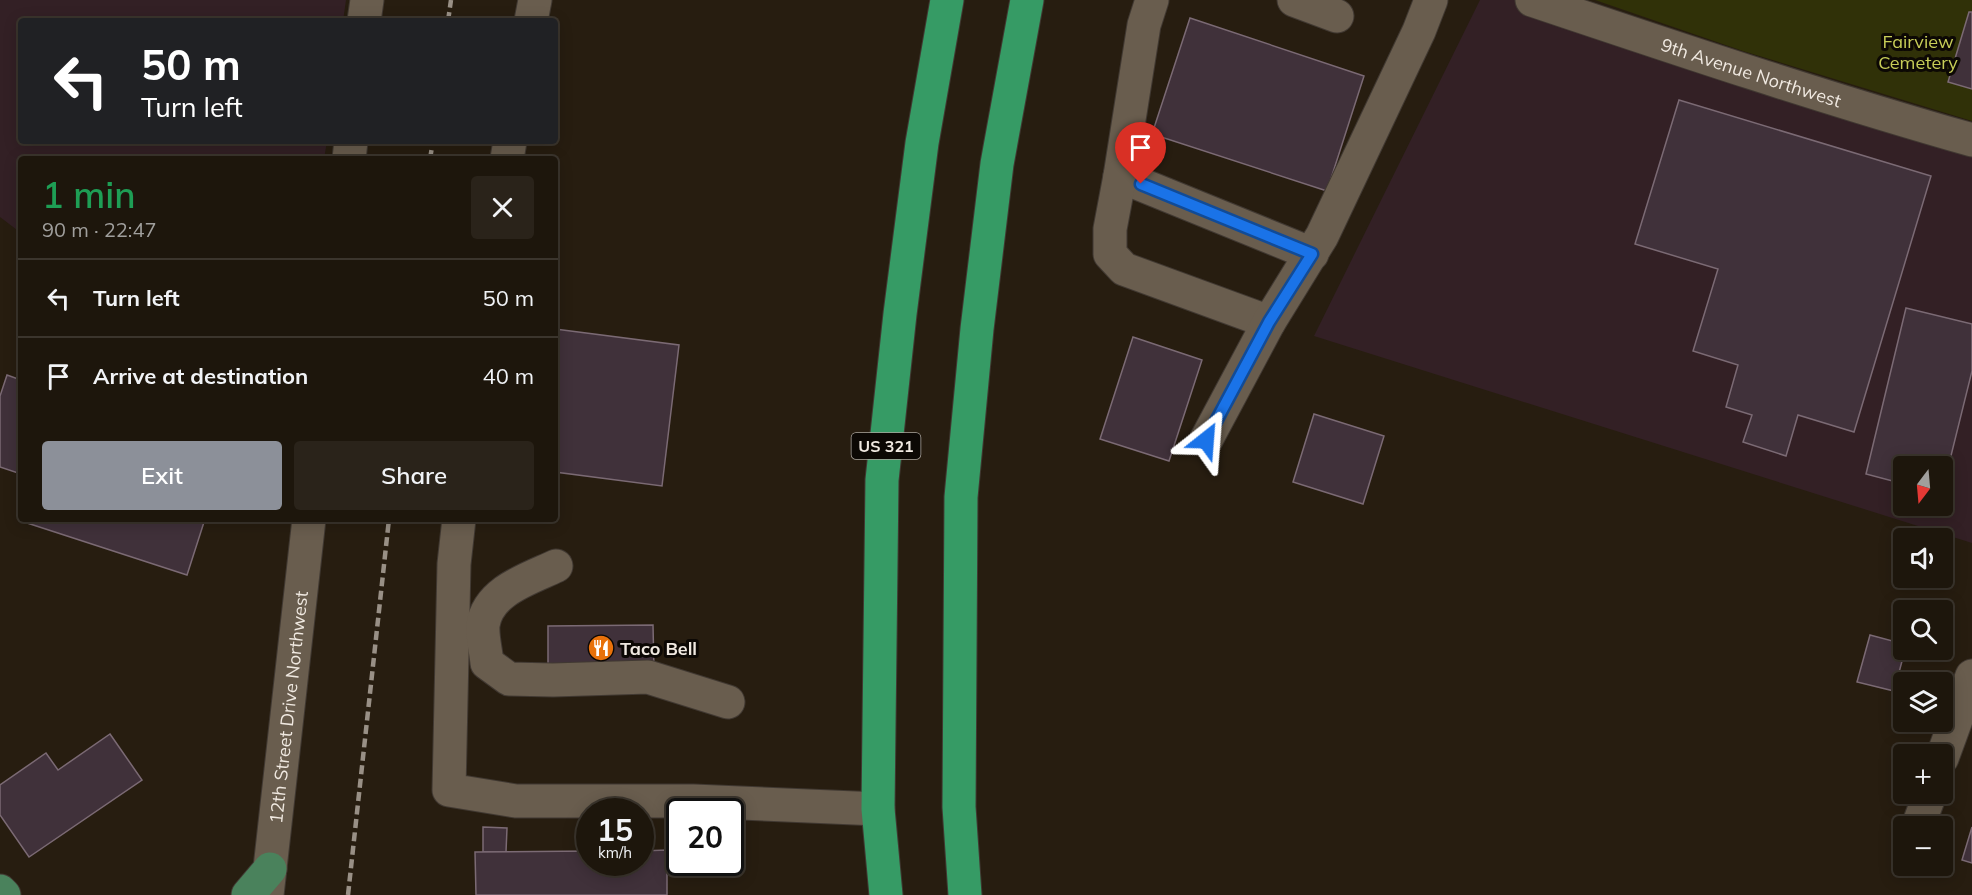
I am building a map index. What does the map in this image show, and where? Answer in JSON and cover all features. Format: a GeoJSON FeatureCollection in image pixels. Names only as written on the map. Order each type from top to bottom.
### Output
{"type":"FeatureCollection","features":[{"type":"Feature","properties":{"kind":"highway","name":"US 321"},"geometry":{"type":"LineString","coordinates":[[886,895],[878,809],[882,480],[922,143],[947,0]]}},
{"type":"Feature","properties":{"kind":"highway"},"geometry":{"type":"LineString","coordinates":[[965,895],[959,807],[961,497],[976,329],[998,164],[1027,0]]}},
{"type":"Feature","properties":{"kind":"highway"},"geometry":{"type":"LineString","coordinates":[[878,895],[882,854]]}},
{"type":"Feature","properties":{"kind":"main road"},"geometry":{"type":"LineString","coordinates":[[248,895],[269,882]]}},
{"type":"Feature","properties":{"kind":"main road"},"geometry":{"type":"LineString","coordinates":[[0,891],[4,895]]}},
{"type":"Feature","properties":{"kind":"street"},"geometry":{"type":"LineString","coordinates":[[364,18],[367,0]]}},
{"type":"Feature","properties":{"kind":"street"},"geometry":{"type":"LineString","coordinates":[[532,18],[536,0]]}},
{"type":"Feature","properties":{"kind":"street"},"geometry":{"type":"LineString","coordinates":[[1152,0],[1144,25],[1110,230],[1110,254],[1124,269],[1269,322]]}},
{"type":"Feature","properties":{"kind":"street"},"geometry":{"type":"LineString","coordinates":[[1294,0],[1337,16]]}},
{"type":"Feature","properties":{"kind":"street"},"geometry":{"type":"LineString","coordinates":[[1206,440],[1269,322],[1322,236],[1419,31],[1431,0]]}},
{"type":"Feature","properties":{"kind":"street","name":"9th Avenue Northwest"},"geometry":{"type":"LineString","coordinates":[[1532,0],[1771,81],[1972,140]]}},
{"type":"Feature","properties":{"kind":"street"},"geometry":{"type":"LineString","coordinates":[[1120,176],[1312,254]]}},
{"type":"Feature","properties":{"kind":"street","name":"12th Street Drive Northwest"},"geometry":{"type":"LineString","coordinates":[[269,882],[309,522]]}},
{"type":"Feature","properties":{"kind":"street"},"geometry":{"type":"LineString","coordinates":[[459,522],[454,564],[449,790],[516,801],[693,801],[878,809]]}},
{"type":"Feature","properties":{"kind":"street"},"geometry":{"type":"LineString","coordinates":[[556,566],[519,583],[492,601],[483,626],[487,663],[509,679],[553,680],[648,676],[728,702]]}},
{"type":"Feature","properties":{"kind":"street"},"geometry":{"type":"LineString","coordinates":[[1947,744],[1972,676]]}},
{"type":"Feature","properties":{"kind":"shaded area"},"geometry":{"type":"Polygon","coordinates":[[[0,0],[346,0],[343,18],[18,18],[18,144],[326,144],[324,156],[18,156],[18,231],[0,217],[0,0]]]}},
{"type":"Feature","properties":{"kind":"shaded area"},"geometry":{"type":"Polygon","coordinates":[[[1480,0],[1532,0],[1972,140],[1972,543],[1953,537],[1953,528],[1924,528],[1314,336],[1480,0]]]}},
{"type":"Feature","properties":{"kind":"green space","name":"Fairview Cemetery"},"geometry":{"type":"Polygon","coordinates":[[[1595,0],[1972,0],[1972,121],[1743,51],[1595,0]]]}},
{"type":"Feature","properties":{"kind":"building"},"geometry":{"type":"Polygon","coordinates":[[[1969,12],[1972,12],[1972,89],[1948,82],[1969,12]]]}},
{"type":"Feature","properties":{"kind":"building"},"geometry":{"type":"Polygon","coordinates":[[[1190,18],[1364,76],[1327,191],[1152,134],[1190,18]]]}},
{"type":"Feature","properties":{"kind":"building"},"geometry":{"type":"Polygon","coordinates":[[[1679,100],[1931,176],[1854,432],[1798,415],[1786,456],[1743,442],[1752,415],[1726,407],[1738,365],[1693,351],[1718,269],[1635,244],[1679,100]]]}},
{"type":"Feature","properties":{"kind":"building"},"geometry":{"type":"Polygon","coordinates":[[[1906,308],[1972,324],[1972,371],[1951,456],[1893,456],[1893,481],[1866,474],[1906,308]]]}},
{"type":"Feature","properties":{"kind":"building"},"geometry":{"type":"Polygon","coordinates":[[[558,329],[679,345],[662,486],[558,472],[558,329]]]}},
{"type":"Feature","properties":{"kind":"building"},"geometry":{"type":"Polygon","coordinates":[[[1133,337],[1202,360],[1169,461],[1100,439],[1133,337]]]}},
{"type":"Feature","properties":{"kind":"building"},"geometry":{"type":"Polygon","coordinates":[[[7,375],[18,379],[18,473],[0,467],[0,396],[7,375]]]}},
{"type":"Feature","properties":{"kind":"building"},"geometry":{"type":"Polygon","coordinates":[[[1314,414],[1384,436],[1363,504],[1293,482],[1314,414]]]}},
{"type":"Feature","properties":{"kind":"building"},"geometry":{"type":"Polygon","coordinates":[[[24,522],[204,522],[187,575],[24,522]]]}},
{"type":"Feature","properties":{"kind":"building","name":"Taco Bell"},"geometry":{"type":"Polygon","coordinates":[[[653,625],[654,670],[548,670],[548,626],[653,625]]]}},
{"type":"Feature","properties":{"kind":"building"},"geometry":{"type":"Polygon","coordinates":[[[1870,635],[1893,641],[1893,660],[1902,660],[1899,672],[1893,672],[1893,691],[1857,682],[1870,635]]]}},
{"type":"Feature","properties":{"kind":"building"},"geometry":{"type":"Polygon","coordinates":[[[110,734],[142,780],[29,857],[0,815],[0,785],[46,753],[58,770],[110,734]]]}},
{"type":"Feature","properties":{"kind":"building"},"geometry":{"type":"Polygon","coordinates":[[[483,827],[507,828],[506,852],[483,852],[483,827]]]}},
{"type":"Feature","properties":{"kind":"building"},"geometry":{"type":"Polygon","coordinates":[[[1972,827],[1972,863],[1962,860],[1972,827]]]}},
{"type":"Feature","properties":{"kind":"building"},"geometry":{"type":"Polygon","coordinates":[[[654,850],[666,850],[667,895],[476,895],[475,852],[576,851],[576,876],[654,876],[654,850]]]}},
{"type":"Feature","properties":{"kind":"railway"},"geometry":{"type":"LineString","coordinates":[[448,18],[451,0]]}},
{"type":"Feature","properties":{"kind":"railway"},"geometry":{"type":"LineString","coordinates":[[430,156],[432,144]]}},
{"type":"Feature","properties":{"kind":"railway"},"geometry":{"type":"LineString","coordinates":[[348,895],[389,522]]}},
{"type":"Feature","properties":{"kind":"place","name":"Taco Bell"},"geometry":{"type":"Point","coordinates":[601,648]}},
{"type":"Feature","properties":{"kind":"route"},"geometry":{"type":"LineString","coordinates":[[1141,184],[1312,254],[1269,322],[1206,440]]}}]}
